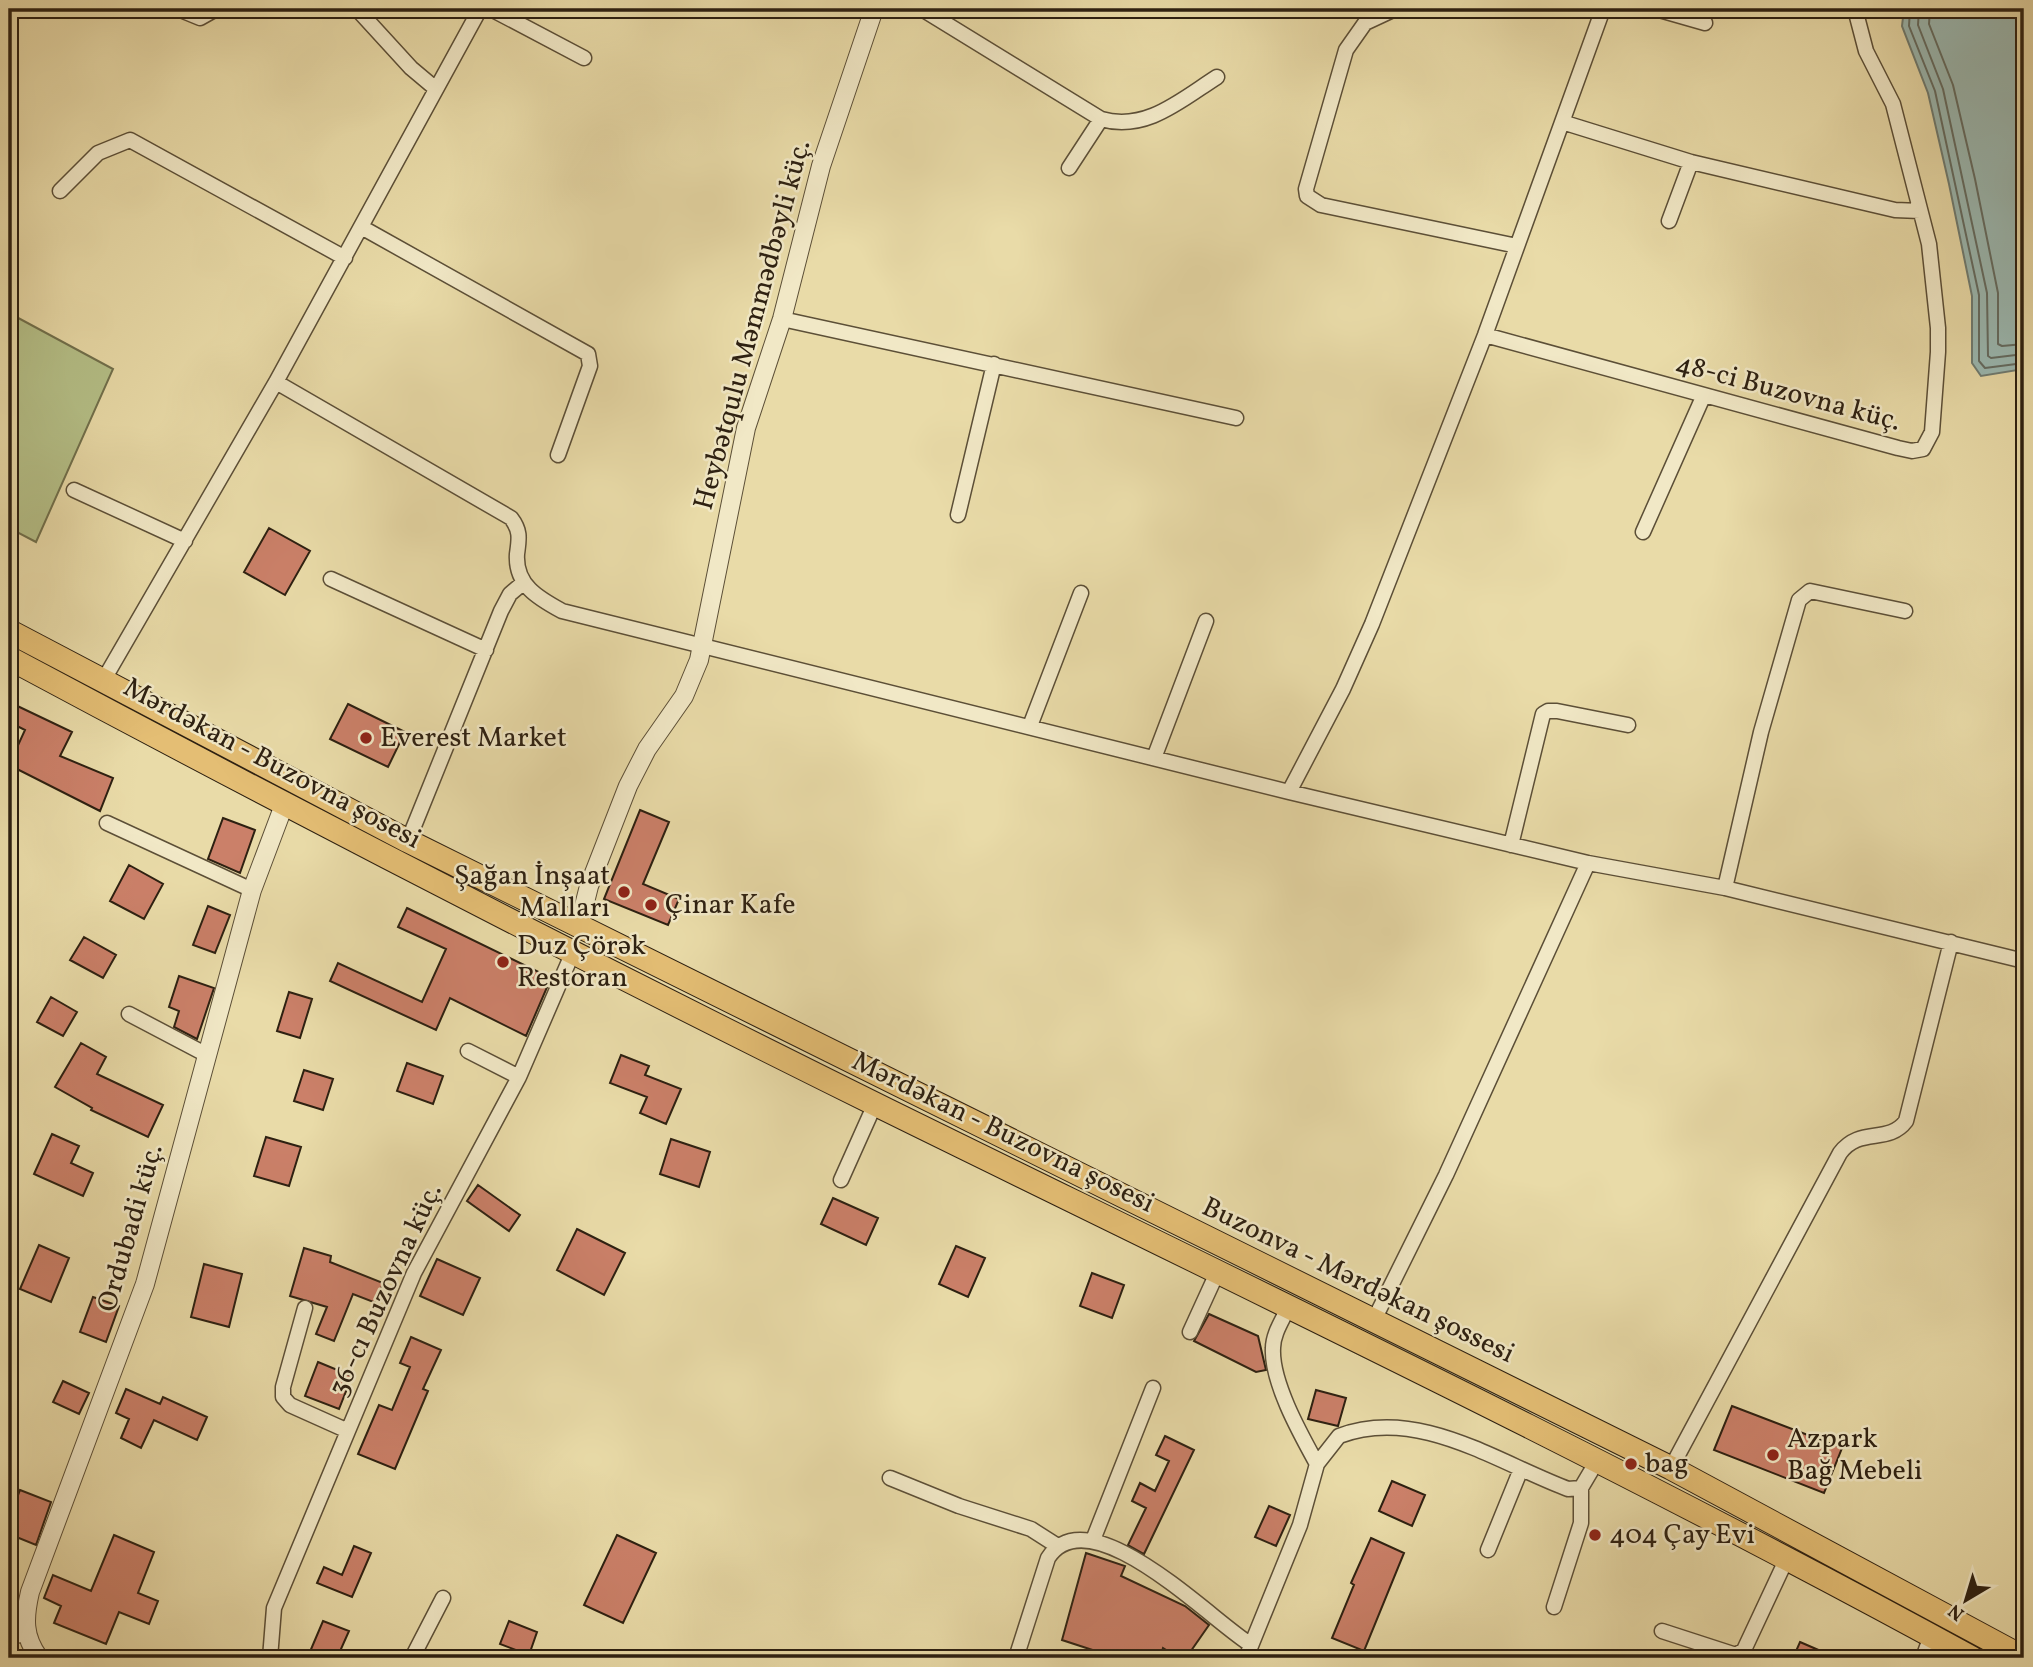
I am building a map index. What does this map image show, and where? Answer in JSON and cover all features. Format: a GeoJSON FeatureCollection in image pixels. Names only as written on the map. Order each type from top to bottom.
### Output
{"type":"FeatureCollection","features":[{"type":"Feature","properties":{"kind":"main road","name":"Mərdəkan - Buzovna şosesi"},"geometry":{"type":"LineString","coordinates":[[9,631],[408,841],[623,948]]}},
{"type":"Feature","properties":{"kind":"main road","name":"Mərdəkan - Buzovna şosesi"},"geometry":{"type":"LineString","coordinates":[[9,658],[284,805],[875,1104],[1597,1461],[1787,1558],[1972,1658]]}},
{"type":"Feature","properties":{"kind":"main road"},"geometry":{"type":"LineString","coordinates":[[573,951],[579,926]]}},
{"type":"Feature","properties":{"kind":"main road","name":"Buzonva - Mərdəkan şossesi"},"geometry":{"type":"LineString","coordinates":[[623,948],[1671,1468],[2024,1658]]}},
{"type":"Feature","properties":{"kind":"street"},"geometry":{"type":"LineString","coordinates":[[178,9],[200,18],[216,9]]}},
{"type":"Feature","properties":{"kind":"street"},"geometry":{"type":"LineString","coordinates":[[357,9],[411,68],[436,89]]}},
{"type":"Feature","properties":{"kind":"street"},"geometry":{"type":"LineString","coordinates":[[103,681],[363,228],[480,9]]}},
{"type":"Feature","properties":{"kind":"street"},"geometry":{"type":"LineString","coordinates":[[491,9],[584,58]]}},
{"type":"Feature","properties":{"kind":"street","name":"Heybətqulu Məmmədbəyli küç."},"geometry":{"type":"LineString","coordinates":[[579,926],[589,886],[628,786],[647,749],[684,696],[703,646],[746,428],[782,319],[821,166],[874,9]]}},
{"type":"Feature","properties":{"kind":"street"},"geometry":{"type":"LineString","coordinates":[[922,9],[1101,119],[1115,123],[1147,120],[1217,77]]}},
{"type":"Feature","properties":{"kind":"street"},"geometry":{"type":"LineString","coordinates":[[1395,9],[1365,23],[1346,50],[1306,189],[1307,196],[1321,205],[1517,246]]}},
{"type":"Feature","properties":{"kind":"street"},"geometry":{"type":"LineString","coordinates":[[1289,792],[1343,689],[1372,624],[1485,335],[1603,9]]}},
{"type":"Feature","properties":{"kind":"street"},"geometry":{"type":"LineString","coordinates":[[1656,9],[1705,23]]}},
{"type":"Feature","properties":{"kind":"street","name":"48-ci Buzovna küç."},"geometry":{"type":"LineString","coordinates":[[1485,335],[1898,449],[1923,449],[1932,432],[1938,328],[1928,244],[1893,104],[1866,51],[1855,9]]}},
{"type":"Feature","properties":{"kind":"street"},"geometry":{"type":"LineString","coordinates":[[1069,168],[1101,119]]}},
{"type":"Feature","properties":{"kind":"street"},"geometry":{"type":"LineString","coordinates":[[1562,121],[1691,162],[1895,210],[1920,211]]}},
{"type":"Feature","properties":{"kind":"street"},"geometry":{"type":"LineString","coordinates":[[60,191],[98,153],[130,140],[345,258]]}},
{"type":"Feature","properties":{"kind":"street"},"geometry":{"type":"LineString","coordinates":[[1669,221],[1691,162]]}},
{"type":"Feature","properties":{"kind":"street"},"geometry":{"type":"LineString","coordinates":[[363,228],[587,354],[590,366],[558,454]]}},
{"type":"Feature","properties":{"kind":"street"},"geometry":{"type":"LineString","coordinates":[[782,319],[1236,418]]}},
{"type":"Feature","properties":{"kind":"street"},"geometry":{"type":"LineString","coordinates":[[958,515],[995,364]]}},
{"type":"Feature","properties":{"kind":"street"},"geometry":{"type":"LineString","coordinates":[[276,382],[511,518],[520,538],[517,558],[523,583],[539,598],[562,611],[1289,792],[1588,863],[1725,888],[2024,961]]}},
{"type":"Feature","properties":{"kind":"street"},"geometry":{"type":"LineString","coordinates":[[1643,532],[1703,397]]}},
{"type":"Feature","properties":{"kind":"street"},"geometry":{"type":"LineString","coordinates":[[75,491],[185,541]]}},
{"type":"Feature","properties":{"kind":"street"},"geometry":{"type":"LineString","coordinates":[[331,579],[486,650]]}},
{"type":"Feature","properties":{"kind":"street"},"geometry":{"type":"LineString","coordinates":[[408,841],[510,594],[523,583]]}},
{"type":"Feature","properties":{"kind":"street"},"geometry":{"type":"LineString","coordinates":[[1725,888],[1761,732],[1799,600],[1810,591],[1905,611]]}},
{"type":"Feature","properties":{"kind":"street"},"geometry":{"type":"LineString","coordinates":[[1030,726],[1081,593]]}},
{"type":"Feature","properties":{"kind":"street"},"geometry":{"type":"LineString","coordinates":[[1154,758],[1206,621]]}},
{"type":"Feature","properties":{"kind":"street"},"geometry":{"type":"LineString","coordinates":[[1511,845],[1543,715],[1548,710],[1557,711],[1628,725]]}},
{"type":"Feature","properties":{"kind":"street","name":"Ordubadi küç."},"geometry":{"type":"LineString","coordinates":[[39,1658],[17,1636],[30,1592],[145,1284],[252,890],[284,805]]}},
{"type":"Feature","properties":{"kind":"street"},"geometry":{"type":"LineString","coordinates":[[107,823],[252,890]]}},
{"type":"Feature","properties":{"kind":"street"},"geometry":{"type":"LineString","coordinates":[[1373,1322],[1446,1175],[1588,863]]}},
{"type":"Feature","properties":{"kind":"street"},"geometry":{"type":"LineString","coordinates":[[1671,1468],[1840,1153],[1857,1138],[1891,1134],[1900,1129],[1906,1121],[1951,942]]}},
{"type":"Feature","properties":{"kind":"street","name":"36-cı Buzovna küç."},"geometry":{"type":"LineString","coordinates":[[270,1658],[274,1608],[414,1273],[519,1077],[573,951]]}},
{"type":"Feature","properties":{"kind":"street"},"geometry":{"type":"LineString","coordinates":[[129,1013],[207,1055]]}},
{"type":"Feature","properties":{"kind":"street"},"geometry":{"type":"LineString","coordinates":[[468,1051],[519,1077]]}},
{"type":"Feature","properties":{"kind":"street"},"geometry":{"type":"LineString","coordinates":[[841,1180],[875,1104]]}},
{"type":"Feature","properties":{"kind":"street"},"geometry":{"type":"LineString","coordinates":[[1189,1332],[1217,1273]]}},
{"type":"Feature","properties":{"kind":"street"},"geometry":{"type":"LineString","coordinates":[[305,1308],[283,1387],[283,1397],[290,1405],[348,1431]]}},
{"type":"Feature","properties":{"kind":"street"},"geometry":{"type":"LineString","coordinates":[[1288,1308],[1275,1337],[1273,1361],[1293,1421],[1317,1464]]}},
{"type":"Feature","properties":{"kind":"street"},"geometry":{"type":"LineString","coordinates":[[1093,1541],[1153,1388]]}},
{"type":"Feature","properties":{"kind":"street"},"geometry":{"type":"LineString","coordinates":[[1016,1658],[1048,1558],[1056,1545],[1070,1540],[1093,1541],[1168,1579],[1232,1633],[1248,1651],[1300,1525],[1317,1464],[1339,1436],[1392,1428],[1440,1436],[1568,1489],[1581,1488]]}},
{"type":"Feature","properties":{"kind":"street"},"geometry":{"type":"LineString","coordinates":[[1554,1607],[1581,1523],[1581,1488],[1597,1461]]}},
{"type":"Feature","properties":{"kind":"street"},"geometry":{"type":"LineString","coordinates":[[1488,1550],[1521,1469]]}},
{"type":"Feature","properties":{"kind":"street"},"geometry":{"type":"LineString","coordinates":[[890,1478],[959,1507],[1031,1529],[1056,1545]]}},
{"type":"Feature","properties":{"kind":"street"},"geometry":{"type":"LineString","coordinates":[[1662,1631],[1724,1653],[1736,1654],[1744,1650],[1787,1558]]}},
{"type":"Feature","properties":{"kind":"street"},"geometry":{"type":"LineString","coordinates":[[412,1658],[443,1598]]}},
{"type":"Feature","properties":{"kind":"street"},"geometry":{"type":"LineString","coordinates":[[1923,1658],[1931,1636]]}},
{"type":"Feature","properties":{"kind":"green space"},"geometry":{"type":"Polygon","coordinates":[[[9,313],[113,369],[36,542],[9,528],[9,313]]]}},
{"type":"Feature","properties":{"kind":"water"},"geometry":{"type":"Polygon","coordinates":[[[1904,9],[2024,9],[2024,369],[1981,376],[1972,363],[1972,296],[1928,93],[1902,26],[1904,9]]]}},
{"type":"Feature","properties":{"kind":"building"},"geometry":{"type":"Polygon","coordinates":[[[269,528],[310,551],[285,595],[244,572],[269,528]]]}},
{"type":"Feature","properties":{"kind":"building"},"geometry":{"type":"Polygon","coordinates":[[[9,702],[72,732],[60,756],[113,778],[100,811],[9,765],[25,730],[9,722],[9,702]]]}},
{"type":"Feature","properties":{"kind":"building"},"geometry":{"type":"Polygon","coordinates":[[[348,704],[405,732],[388,767],[330,739],[348,704]]]}},
{"type":"Feature","properties":{"kind":"building"},"geometry":{"type":"Polygon","coordinates":[[[640,810],[669,822],[643,884],[679,899],[668,925],[604,899],[640,810]]]}},
{"type":"Feature","properties":{"kind":"building"},"geometry":{"type":"Polygon","coordinates":[[[223,818],[255,830],[240,873],[208,859],[223,818]]]}},
{"type":"Feature","properties":{"kind":"building"},"geometry":{"type":"Polygon","coordinates":[[[129,865],[163,884],[144,919],[110,901],[129,865]]]}},
{"type":"Feature","properties":{"kind":"building"},"geometry":{"type":"Polygon","coordinates":[[[208,906],[230,915],[215,953],[193,945],[208,906]]]}},
{"type":"Feature","properties":{"kind":"building"},"geometry":{"type":"Polygon","coordinates":[[[407,908],[551,978],[526,1036],[450,998],[436,1030],[330,981],[338,963],[422,1002],[446,949],[398,927],[407,908]]]}},
{"type":"Feature","properties":{"kind":"building"},"geometry":{"type":"Polygon","coordinates":[[[84,937],[116,955],[103,978],[70,960],[84,937]]]}},
{"type":"Feature","properties":{"kind":"building"},"geometry":{"type":"Polygon","coordinates":[[[179,976],[214,988],[197,1039],[174,1027],[179,1011],[169,1007],[179,976]]]}},
{"type":"Feature","properties":{"kind":"building"},"geometry":{"type":"Polygon","coordinates":[[[289,992],[312,999],[300,1038],[277,1031],[289,992]]]}},
{"type":"Feature","properties":{"kind":"building"},"geometry":{"type":"Polygon","coordinates":[[[51,997],[77,1012],[63,1036],[37,1022],[51,997]]]}},
{"type":"Feature","properties":{"kind":"building"},"geometry":{"type":"Polygon","coordinates":[[[81,1043],[106,1057],[97,1074],[163,1105],[148,1137],[91,1110],[92,1108],[55,1087],[81,1043]]]}},
{"type":"Feature","properties":{"kind":"building"},"geometry":{"type":"Polygon","coordinates":[[[621,1055],[649,1066],[645,1075],[681,1089],[666,1124],[640,1113],[647,1097],[610,1083],[621,1055]]]}},
{"type":"Feature","properties":{"kind":"building"},"geometry":{"type":"Polygon","coordinates":[[[407,1063],[443,1076],[433,1104],[397,1091],[407,1063]]]}},
{"type":"Feature","properties":{"kind":"building"},"geometry":{"type":"Polygon","coordinates":[[[304,1070],[333,1079],[323,1110],[294,1101],[304,1070]]]}},
{"type":"Feature","properties":{"kind":"building"},"geometry":{"type":"Polygon","coordinates":[[[52,1134],[79,1146],[71,1163],[93,1173],[83,1196],[34,1174],[52,1134]]]}},
{"type":"Feature","properties":{"kind":"building"},"geometry":{"type":"Polygon","coordinates":[[[266,1137],[301,1147],[289,1186],[254,1176],[266,1137]]]}},
{"type":"Feature","properties":{"kind":"building"},"geometry":{"type":"Polygon","coordinates":[[[671,1139],[710,1152],[699,1187],[660,1174],[671,1139]]]}},
{"type":"Feature","properties":{"kind":"building"},"geometry":{"type":"Polygon","coordinates":[[[478,1185],[520,1215],[509,1231],[467,1201],[478,1185]]]}},
{"type":"Feature","properties":{"kind":"building"},"geometry":{"type":"Polygon","coordinates":[[[833,1198],[878,1218],[866,1245],[821,1224],[833,1198]]]}},
{"type":"Feature","properties":{"kind":"building"},"geometry":{"type":"Polygon","coordinates":[[[577,1229],[625,1253],[604,1295],[557,1270],[577,1229]]]}},
{"type":"Feature","properties":{"kind":"building"},"geometry":{"type":"Polygon","coordinates":[[[39,1245],[69,1258],[51,1302],[20,1289],[39,1245]]]}},
{"type":"Feature","properties":{"kind":"building"},"geometry":{"type":"Polygon","coordinates":[[[956,1246],[985,1258],[968,1297],[939,1284],[956,1246]]]}},
{"type":"Feature","properties":{"kind":"building"},"geometry":{"type":"Polygon","coordinates":[[[304,1248],[331,1256],[330,1262],[383,1283],[376,1303],[353,1294],[334,1341],[316,1334],[327,1307],[290,1296],[304,1248]]]}},
{"type":"Feature","properties":{"kind":"building"},"geometry":{"type":"Polygon","coordinates":[[[437,1259],[480,1278],[463,1315],[420,1296],[437,1259]]]}},
{"type":"Feature","properties":{"kind":"building"},"geometry":{"type":"Polygon","coordinates":[[[204,1264],[242,1274],[229,1327],[191,1317],[204,1264]]]}},
{"type":"Feature","properties":{"kind":"building"},"geometry":{"type":"Polygon","coordinates":[[[1092,1273],[1124,1285],[1112,1318],[1080,1306],[1092,1273]]]}},
{"type":"Feature","properties":{"kind":"building"},"geometry":{"type":"Polygon","coordinates":[[[93,1297],[119,1306],[106,1342],[80,1332],[93,1297]]]}},
{"type":"Feature","properties":{"kind":"building"},"geometry":{"type":"Polygon","coordinates":[[[1209,1314],[1258,1336],[1266,1370],[1256,1372],[1194,1341],[1209,1314]]]}},
{"type":"Feature","properties":{"kind":"building"},"geometry":{"type":"Polygon","coordinates":[[[411,1337],[441,1350],[423,1389],[428,1391],[395,1469],[358,1454],[379,1405],[392,1410],[410,1367],[400,1363],[411,1337]]]}},
{"type":"Feature","properties":{"kind":"building"},"geometry":{"type":"Polygon","coordinates":[[[318,1362],[352,1376],[339,1409],[305,1396],[318,1362]]]}},
{"type":"Feature","properties":{"kind":"building"},"geometry":{"type":"Polygon","coordinates":[[[63,1381],[89,1393],[79,1414],[53,1402],[63,1381]]]}},
{"type":"Feature","properties":{"kind":"building"},"geometry":{"type":"Polygon","coordinates":[[[126,1389],[160,1404],[163,1397],[207,1417],[197,1440],[154,1420],[141,1448],[121,1438],[129,1419],[116,1413],[126,1389]]]}},
{"type":"Feature","properties":{"kind":"building"},"geometry":{"type":"Polygon","coordinates":[[[1316,1390],[1346,1398],[1338,1426],[1308,1419],[1316,1390]]]}},
{"type":"Feature","properties":{"kind":"building"},"geometry":{"type":"Polygon","coordinates":[[[1732,1406],[1842,1448],[1824,1493],[1714,1450],[1732,1406]]]}},
{"type":"Feature","properties":{"kind":"building"},"geometry":{"type":"Polygon","coordinates":[[[1165,1436],[1194,1450],[1144,1554],[1128,1545],[1146,1508],[1132,1501],[1140,1483],[1155,1491],[1169,1461],[1156,1455],[1165,1436]]]}},
{"type":"Feature","properties":{"kind":"building"},"geometry":{"type":"Polygon","coordinates":[[[1392,1481],[1425,1495],[1412,1526],[1379,1511],[1392,1481]]]}},
{"type":"Feature","properties":{"kind":"building"},"geometry":{"type":"Polygon","coordinates":[[[20,1490],[51,1502],[36,1545],[9,1534],[9,1519],[20,1490]]]}},
{"type":"Feature","properties":{"kind":"building"},"geometry":{"type":"Polygon","coordinates":[[[1269,1506],[1290,1515],[1276,1546],[1255,1537],[1269,1506]]]}},
{"type":"Feature","properties":{"kind":"building"},"geometry":{"type":"Polygon","coordinates":[[[114,1535],[154,1552],[138,1593],[158,1601],[149,1624],[119,1612],[106,1644],[54,1623],[61,1606],[44,1598],[53,1575],[91,1591],[114,1535]]]}},
{"type":"Feature","properties":{"kind":"building"},"geometry":{"type":"Polygon","coordinates":[[[617,1535],[656,1553],[623,1623],[584,1605],[617,1535]]]}},
{"type":"Feature","properties":{"kind":"building"},"geometry":{"type":"Polygon","coordinates":[[[1371,1538],[1404,1553],[1364,1651],[1332,1638],[1354,1585],[1351,1583],[1371,1538]]]}},
{"type":"Feature","properties":{"kind":"building"},"geometry":{"type":"Polygon","coordinates":[[[354,1546],[371,1553],[352,1597],[317,1583],[324,1567],[342,1575],[354,1546]]]}},
{"type":"Feature","properties":{"kind":"building"},"geometry":{"type":"Polygon","coordinates":[[[1086,1553],[1125,1566],[1121,1576],[1185,1606],[1209,1625],[1186,1658],[1179,1658],[1163,1648],[1160,1658],[1117,1658],[1062,1640],[1086,1553]]]}},
{"type":"Feature","properties":{"kind":"building"},"geometry":{"type":"Polygon","coordinates":[[[323,1621],[349,1631],[337,1658],[321,1658],[309,1654],[323,1621]]]}},
{"type":"Feature","properties":{"kind":"building"},"geometry":{"type":"Polygon","coordinates":[[[509,1621],[537,1632],[529,1655],[500,1644],[509,1621]]]}},
{"type":"Feature","properties":{"kind":"building"},"geometry":{"type":"Polygon","coordinates":[[[1800,1642],[1837,1658],[1793,1658],[1800,1642]]]}},
{"type":"Feature","properties":{"kind":"place","name":"Everest Market"},"geometry":{"type":"Point","coordinates":[366,738]}},
{"type":"Feature","properties":{"kind":"place","name":"Şağan İnşaat Malları"},"geometry":{"type":"Point","coordinates":[624,892]}},
{"type":"Feature","properties":{"kind":"place","name":"Çinar Kafe"},"geometry":{"type":"Point","coordinates":[651,905]}},
{"type":"Feature","properties":{"kind":"place","name":"Duz Çörək Restoran"},"geometry":{"type":"Point","coordinates":[503,962]}},
{"type":"Feature","properties":{"kind":"place","name":"Azpark Bağ Mebeli"},"geometry":{"type":"Point","coordinates":[1773,1455]}},
{"type":"Feature","properties":{"kind":"place","name":"bag"},"geometry":{"type":"Point","coordinates":[1631,1464]}},
{"type":"Feature","properties":{"kind":"place","name":"404 Çay Evi"},"geometry":{"type":"Point","coordinates":[1595,1535]}}]}
